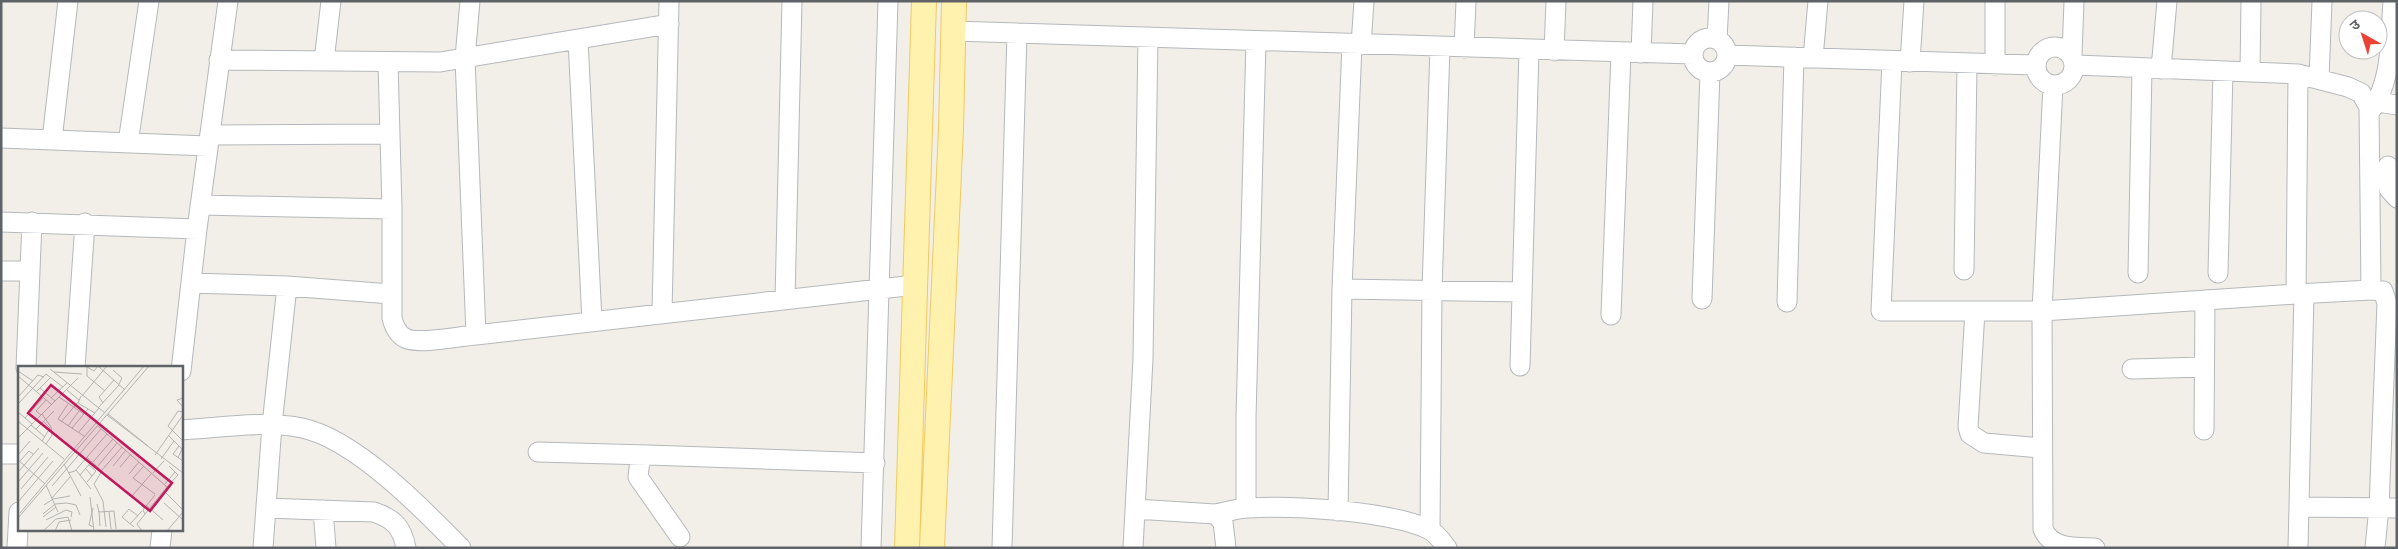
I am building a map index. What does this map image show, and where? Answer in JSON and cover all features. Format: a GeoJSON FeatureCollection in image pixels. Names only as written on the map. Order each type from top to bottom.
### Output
{"type":"FeatureCollection","features":[{"type":"Feature","properties":{"kind":"main road"},"geometry":{"type":"LineString","coordinates":[[907,548],[924,1]]}},
{"type":"Feature","properties":{"kind":"main road"},"geometry":{"type":"LineString","coordinates":[[932,548],[954,1]]}},
{"type":"Feature","properties":{"kind":"street"},"geometry":{"type":"LineString","coordinates":[[52,140],[68,1]]}},
{"type":"Feature","properties":{"kind":"street"},"geometry":{"type":"LineString","coordinates":[[128,143],[149,1]]}},
{"type":"Feature","properties":{"kind":"street"},"geometry":{"type":"LineString","coordinates":[[182,366],[200,205],[228,1]]}},
{"type":"Feature","properties":{"kind":"street"},"geometry":{"type":"LineString","coordinates":[[324,61],[331,1]]}},
{"type":"Feature","properties":{"kind":"street"},"geometry":{"type":"LineString","coordinates":[[470,1],[465,58],[476,334]]}},
{"type":"Feature","properties":{"kind":"street"},"geometry":{"type":"LineString","coordinates":[[662,314],[669,1]]}},
{"type":"Feature","properties":{"kind":"street"},"geometry":{"type":"LineString","coordinates":[[786,300],[792,1]]}},
{"type":"Feature","properties":{"kind":"street"},"geometry":{"type":"LineString","coordinates":[[871,548],[888,1]]}},
{"type":"Feature","properties":{"kind":"street"},"geometry":{"type":"LineString","coordinates":[[1338,512],[1342,288],[1356,44],[1364,1]]}},
{"type":"Feature","properties":{"kind":"street"},"geometry":{"type":"LineString","coordinates":[[1464,48],[1466,1]]}},
{"type":"Feature","properties":{"kind":"street"},"geometry":{"type":"LineString","coordinates":[[1554,51],[1556,1]]}},
{"type":"Feature","properties":{"kind":"street"},"geometry":{"type":"LineString","coordinates":[[1641,53],[1643,1]]}},
{"type":"Feature","properties":{"kind":"street"},"geometry":{"type":"LineString","coordinates":[[1720,1],[1722,47],[1722,68],[1718,71],[1710,72],[1698,66],[1693,54],[1694,46],[1701,40],[1710,38],[1722,47],[1794,57],[2035,65]]}},
{"type":"Feature","properties":{"kind":"street"},"geometry":{"type":"LineString","coordinates":[[1813,58],[1818,1]]}},
{"type":"Feature","properties":{"kind":"street"},"geometry":{"type":"LineString","coordinates":[[1914,1],[1901,61],[1881,311],[2042,311],[2300,294],[2382,291],[2388,303],[2388,507],[2375,548]]}},
{"type":"Feature","properties":{"kind":"street"},"geometry":{"type":"LineString","coordinates":[[1995,1],[1995,64]]}},
{"type":"Feature","properties":{"kind":"street"},"geometry":{"type":"LineString","coordinates":[[2074,1],[2074,60],[2071,77],[2058,85],[2053,85],[2040,78],[2035,65],[2040,55],[2051,48],[2064,48],[2074,60],[2142,68],[2298,74],[2361,92],[2369,107],[2381,107]]}},
{"type":"Feature","properties":{"kind":"street"},"geometry":{"type":"LineString","coordinates":[[2161,69],[2167,1]]}},
{"type":"Feature","properties":{"kind":"street"},"geometry":{"type":"LineString","coordinates":[[2250,72],[2251,1]]}},
{"type":"Feature","properties":{"kind":"street"},"geometry":{"type":"LineString","coordinates":[[2319,79],[2322,1]]}},
{"type":"Feature","properties":{"kind":"street"},"geometry":{"type":"LineString","coordinates":[[2371,290],[2369,166],[2381,107],[2393,1]]}},
{"type":"Feature","properties":{"kind":"street"},"geometry":{"type":"LineString","coordinates":[[219,60],[440,62],[669,24]]}},
{"type":"Feature","properties":{"kind":"street"},"geometry":{"type":"LineString","coordinates":[[954,31],[1693,54]]}},
{"type":"Feature","properties":{"kind":"street"},"geometry":{"type":"LineString","coordinates":[[1002,548],[1016,33]]}},
{"type":"Feature","properties":{"kind":"street"},"geometry":{"type":"LineString","coordinates":[[1133,548],[1142,359],[1148,38]]}},
{"type":"Feature","properties":{"kind":"street"},"geometry":{"type":"LineString","coordinates":[[578,40],[592,321]]}},
{"type":"Feature","properties":{"kind":"street"},"geometry":{"type":"LineString","coordinates":[[1246,508],[1246,417],[1256,41]]}},
{"type":"Feature","properties":{"kind":"street"},"geometry":{"type":"LineString","coordinates":[[1430,530],[1432,290],[1440,47]]}},
{"type":"Feature","properties":{"kind":"street"},"geometry":{"type":"LineString","coordinates":[[1520,366],[1528,50]]}},
{"type":"Feature","properties":{"kind":"street"},"geometry":{"type":"LineString","coordinates":[[1611,315],[1621,53]]}},
{"type":"Feature","properties":{"kind":"street"},"geometry":{"type":"LineString","coordinates":[[1787,302],[1794,57]]}},
{"type":"Feature","properties":{"kind":"street"},"geometry":{"type":"LineString","coordinates":[[388,62],[392,209],[392,318],[396,329],[405,338],[417,340],[476,334],[915,285]]}},
{"type":"Feature","properties":{"kind":"street"},"geometry":{"type":"LineString","coordinates":[[1964,270],[1966,64]]}},
{"type":"Feature","properties":{"kind":"street"},"geometry":{"type":"LineString","coordinates":[[2138,273],[2142,68]]}},
{"type":"Feature","properties":{"kind":"street"},"geometry":{"type":"LineString","coordinates":[[2218,273],[2222,71]]}},
{"type":"Feature","properties":{"kind":"street"},"geometry":{"type":"LineString","coordinates":[[1702,299],[1710,72]]}},
{"type":"Feature","properties":{"kind":"street"},"geometry":{"type":"LineString","coordinates":[[2298,74],[2300,294],[2298,548]]}},
{"type":"Feature","properties":{"kind":"street"},"geometry":{"type":"LineString","coordinates":[[2053,85],[2042,311],[2041,502],[2043,530],[2046,538],[2052,543],[2061,546],[2095,548]]}},
{"type":"Feature","properties":{"kind":"street"},"geometry":{"type":"LineString","coordinates":[[1,138],[128,143],[389,134]]}},
{"type":"Feature","properties":{"kind":"street"},"geometry":{"type":"LineString","coordinates":[[2369,166],[2392,167],[2389,189],[2397,198]]}},
{"type":"Feature","properties":{"kind":"street"},"geometry":{"type":"LineString","coordinates":[[200,205],[392,209]]}},
{"type":"Feature","properties":{"kind":"street"},"geometry":{"type":"LineString","coordinates":[[1,222],[85,223],[197,229]]}},
{"type":"Feature","properties":{"kind":"street"},"geometry":{"type":"LineString","coordinates":[[26,366],[32,222]]}},
{"type":"Feature","properties":{"kind":"street"},"geometry":{"type":"LineString","coordinates":[[75,366],[85,223]]}},
{"type":"Feature","properties":{"kind":"street"},"geometry":{"type":"LineString","coordinates":[[1,271],[30,271]]}},
{"type":"Feature","properties":{"kind":"street"},"geometry":{"type":"LineString","coordinates":[[191,283],[287,286],[391,294]]}},
{"type":"Feature","properties":{"kind":"street"},"geometry":{"type":"LineString","coordinates":[[263,548],[272,425],[287,286]]}},
{"type":"Feature","properties":{"kind":"street"},"geometry":{"type":"LineString","coordinates":[[1342,288],[1522,292]]}},
{"type":"Feature","properties":{"kind":"street"},"geometry":{"type":"LineString","coordinates":[[2204,430],[2205,300]]}},
{"type":"Feature","properties":{"kind":"street"},"geometry":{"type":"LineString","coordinates":[[1974,311],[1968,427],[1970,434],[1984,443],[2041,448]]}},
{"type":"Feature","properties":{"kind":"street"},"geometry":{"type":"LineString","coordinates":[[2132,369],[2204,367]]}},
{"type":"Feature","properties":{"kind":"street"},"geometry":{"type":"LineString","coordinates":[[182,430],[272,425],[301,427],[323,433],[346,445],[407,496],[461,548]]}},
{"type":"Feature","properties":{"kind":"street"},"geometry":{"type":"LineString","coordinates":[[538,452],[874,463]]}},
{"type":"Feature","properties":{"kind":"street"},"geometry":{"type":"LineString","coordinates":[[1,454],[18,454]]}},
{"type":"Feature","properties":{"kind":"street"},"geometry":{"type":"LineString","coordinates":[[648,455],[640,460],[638,477],[680,537]]}},
{"type":"Feature","properties":{"kind":"street"},"geometry":{"type":"LineString","coordinates":[[1135,509],[1215,514],[1246,508],[1273,507],[1338,512],[1409,523],[1430,530],[1446,548]]}},
{"type":"Feature","properties":{"kind":"street"},"geometry":{"type":"LineString","coordinates":[[2299,507],[2388,507]]}},
{"type":"Feature","properties":{"kind":"street"},"geometry":{"type":"LineString","coordinates":[[266,508],[374,512],[387,516],[398,524],[404,536],[406,548]]}},
{"type":"Feature","properties":{"kind":"street"},"geometry":{"type":"LineString","coordinates":[[323,510],[326,548]]}},
{"type":"Feature","properties":{"kind":"street"},"geometry":{"type":"LineString","coordinates":[[1215,514],[1223,522],[1226,548]]}},
{"type":"Feature","properties":{"kind":"street"},"geometry":{"type":"LineString","coordinates":[[16,548],[18,524]]}},
{"type":"Feature","properties":{"kind":"street"},"geometry":{"type":"LineString","coordinates":[[160,548],[162,532]]}}]}
